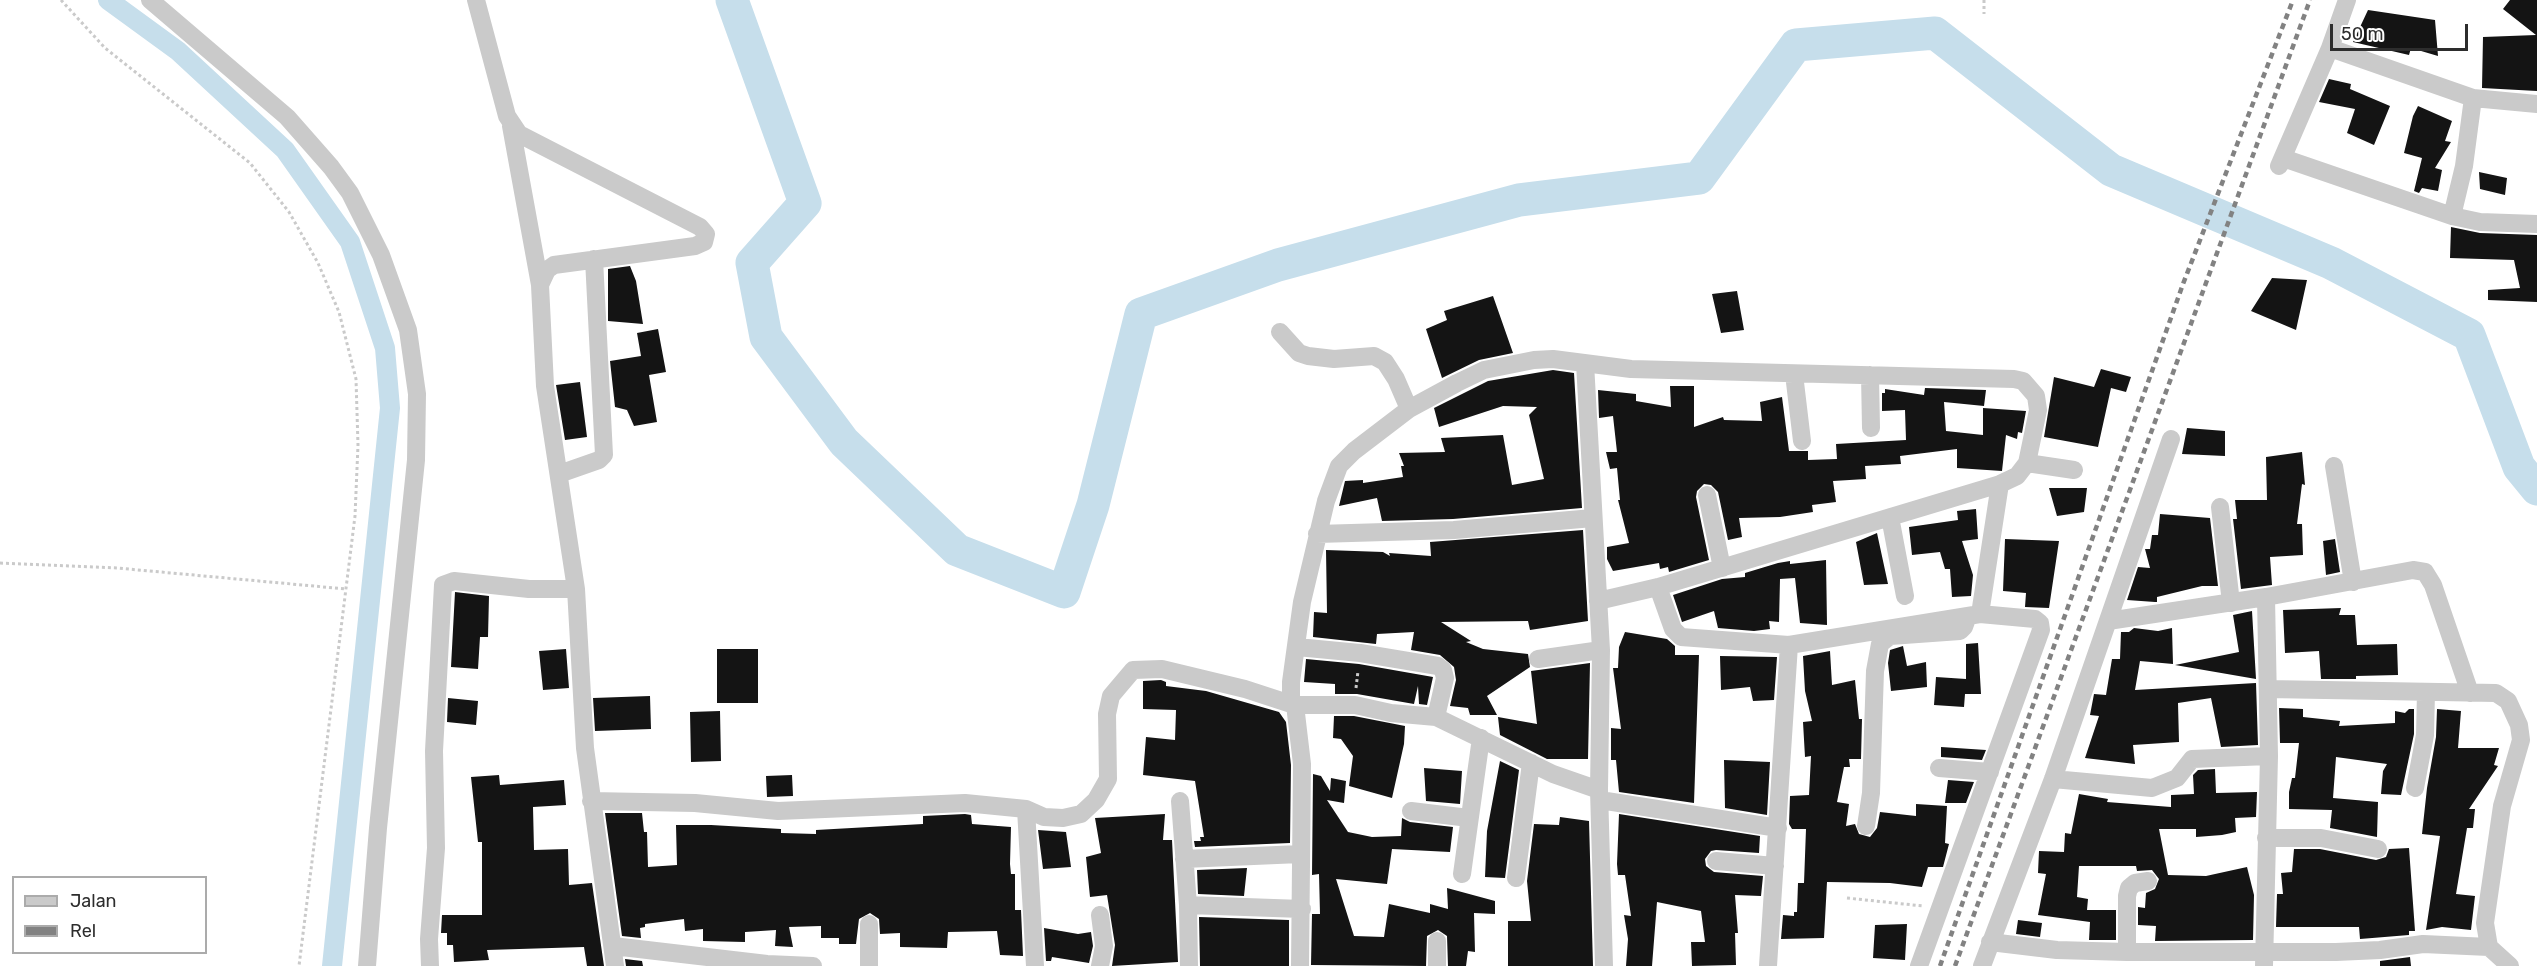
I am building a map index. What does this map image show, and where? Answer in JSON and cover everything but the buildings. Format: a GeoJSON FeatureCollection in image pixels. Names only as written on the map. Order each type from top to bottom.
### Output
{"type":"FeatureCollection","features":[{"type":"Feature","properties":{"kind":"street"},"geometry":{"type":"LineString","coordinates":[[150,0],[287,117],[331,167],[350,193],[381,255],[408,330],[417,394],[416,460],[378,828],[367,966]]}},
{"type":"Feature","properties":{"kind":"street"},"geometry":{"type":"LineString","coordinates":[[476,0],[503,105],[512,126],[540,285],[545,386],[576,589],[591,801],[615,966]]}},
{"type":"Feature","properties":{"kind":"street"},"geometry":{"type":"LineString","coordinates":[[2348,0],[2281,162],[2452,216],[2480,222],[2537,224]]}},
{"type":"Feature","properties":{"kind":"street"},"geometry":{"type":"LineString","coordinates":[[2330,48],[2473,98],[2537,104]]}},
{"type":"Feature","properties":{"kind":"street"},"geometry":{"type":"LineString","coordinates":[[2452,216],[2464,166],[2473,98]]}},
{"type":"Feature","properties":{"kind":"street"},"geometry":{"type":"LineString","coordinates":[[512,126],[527,140],[570,159],[612,184],[700,227],[706,234],[704,242],[695,246],[554,265],[547,270],[540,285]]}},
{"type":"Feature","properties":{"kind":"street"},"geometry":{"type":"LineString","coordinates":[[559,474],[599,460],[604,455],[594,259]]}},
{"type":"Feature","properties":{"kind":"street"},"geometry":{"type":"LineString","coordinates":[[1280,332],[1299,353],[1308,356],[1334,359],[1374,356],[1385,362],[1396,379],[1409,409]]}},
{"type":"Feature","properties":{"kind":"street"},"geometry":{"type":"LineString","coordinates":[[1300,966],[1302,764],[1291,682],[1302,602],[1331,481],[1339,466],[1354,451],[1409,409],[1484,370],[1534,360],[1586,363],[1631,369],[2023,381],[2036,396],[2038,410],[2027,463],[2017,476],[2000,484],[1658,587],[1598,601]]}},
{"type":"Feature","properties":{"kind":"street"},"geometry":{"type":"LineString","coordinates":[[1586,363],[1601,650],[1599,795],[1604,966]]}},
{"type":"Feature","properties":{"kind":"street"},"geometry":{"type":"LineString","coordinates":[[1794,374],[1802,441]]}},
{"type":"Feature","properties":{"kind":"street"},"geometry":{"type":"LineString","coordinates":[[1870,375],[1871,428]]}},
{"type":"Feature","properties":{"kind":"street"},"geometry":{"type":"LineString","coordinates":[[1982,966],[2053,779],[2171,439]]}},
{"type":"Feature","properties":{"kind":"street"},"geometry":{"type":"LineString","coordinates":[[2027,463],[2074,470]]}},
{"type":"Feature","properties":{"kind":"street"},"geometry":{"type":"LineString","coordinates":[[2334,466],[2353,582]]}},
{"type":"Feature","properties":{"kind":"street"},"geometry":{"type":"LineString","coordinates":[[1866,826],[1871,793],[1875,671],[1880,644],[1890,636],[1960,631],[1974,615],[2000,484]]}},
{"type":"Feature","properties":{"kind":"street"},"geometry":{"type":"LineString","coordinates":[[1707,495],[1722,568]]}},
{"type":"Feature","properties":{"kind":"street"},"geometry":{"type":"LineString","coordinates":[[2220,507],[2231,603]]}},
{"type":"Feature","properties":{"kind":"street"},"geometry":{"type":"LineString","coordinates":[[1890,517],[1905,596]]}},
{"type":"Feature","properties":{"kind":"street"},"geometry":{"type":"LineString","coordinates":[[1317,534],[1454,530],[1593,518]]}},
{"type":"Feature","properties":{"kind":"street"},"geometry":{"type":"LineString","coordinates":[[2109,621],[2231,603],[2413,570],[2425,572],[2433,585],[2470,693]]}},
{"type":"Feature","properties":{"kind":"street"},"geometry":{"type":"LineString","coordinates":[[430,966],[429,939],[436,848],[434,751],[443,585],[454,581],[529,589],[576,589]]}},
{"type":"Feature","properties":{"kind":"street"},"geometry":{"type":"LineString","coordinates":[[1658,587],[1673,629],[1681,637],[1789,645],[1974,615],[2035,619],[2040,623],[2041,630],[1919,966]]}},
{"type":"Feature","properties":{"kind":"street"},"geometry":{"type":"LineString","coordinates":[[2264,959],[2269,756],[2266,597]]}},
{"type":"Feature","properties":{"kind":"street"},"geometry":{"type":"LineString","coordinates":[[1768,966],[1789,645]]}},
{"type":"Feature","properties":{"kind":"street"},"geometry":{"type":"LineString","coordinates":[[1297,647],[1432,663],[1441,668],[1444,683],[1436,717]]}},
{"type":"Feature","properties":{"kind":"street"},"geometry":{"type":"LineString","coordinates":[[1538,659],[1601,650]]}},
{"type":"Feature","properties":{"kind":"street"},"geometry":{"type":"LineString","coordinates":[[591,801],[695,803],[778,811],[965,803],[1026,809],[1053,819],[1081,814],[1096,800],[1108,779],[1107,714],[1111,696],[1132,670],[1162,669],[1245,688],[1293,704],[1354,705],[1436,717],[1599,795],[1778,828]]}},
{"type":"Feature","properties":{"kind":"street"},"geometry":{"type":"LineString","coordinates":[[2268,689],[2496,693],[2508,701],[2519,724],[2521,740],[2502,806],[2485,923],[2489,947],[2510,966]]}},
{"type":"Feature","properties":{"kind":"street"},"geometry":{"type":"LineString","coordinates":[[2415,788],[2425,735],[2426,692]]}},
{"type":"Feature","properties":{"kind":"street"},"geometry":{"type":"LineString","coordinates":[[1462,874],[1481,738]]}},
{"type":"Feature","properties":{"kind":"street"},"geometry":{"type":"LineString","coordinates":[[2053,779],[2152,788],[2177,778],[2192,759],[2269,756]]}},
{"type":"Feature","properties":{"kind":"street"},"geometry":{"type":"LineString","coordinates":[[1516,879],[1531,763]]}},
{"type":"Feature","properties":{"kind":"street"},"geometry":{"type":"LineString","coordinates":[[1939,768],[1990,772]]}},
{"type":"Feature","properties":{"kind":"street"},"geometry":{"type":"LineString","coordinates":[[1180,801],[1188,905],[1189,966]]}},
{"type":"Feature","properties":{"kind":"street"},"geometry":{"type":"LineString","coordinates":[[1026,809],[1035,966]]}},
{"type":"Feature","properties":{"kind":"street"},"geometry":{"type":"LineString","coordinates":[[1411,811],[1469,818]]}},
{"type":"Feature","properties":{"kind":"street"},"geometry":{"type":"LineString","coordinates":[[2266,838],[2321,838],[2378,849]]}},
{"type":"Feature","properties":{"kind":"street"},"geometry":{"type":"LineString","coordinates":[[1184,859],[1300,854]]}},
{"type":"Feature","properties":{"kind":"street"},"geometry":{"type":"LineString","coordinates":[[1716,861],[1774,866]]}},
{"type":"Feature","properties":{"kind":"street"},"geometry":{"type":"LineString","coordinates":[[2127,952],[2129,888],[2135,883],[2148,881]]}},
{"type":"Feature","properties":{"kind":"street"},"geometry":{"type":"LineString","coordinates":[[1188,905],[1302,909]]}},
{"type":"Feature","properties":{"kind":"street"},"geometry":{"type":"LineString","coordinates":[[1100,915],[1104,946],[1100,966]]}},
{"type":"Feature","properties":{"kind":"street"},"geometry":{"type":"LineString","coordinates":[[869,924],[869,966]]}},
{"type":"Feature","properties":{"kind":"street"},"geometry":{"type":"LineString","coordinates":[[1437,941],[1437,966]]}},
{"type":"Feature","properties":{"kind":"street"},"geometry":{"type":"LineString","coordinates":[[1990,942],[2057,950],[2264,959],[2380,950],[2423,944],[2489,947]]}},
{"type":"Feature","properties":{"kind":"street"},"geometry":{"type":"LineString","coordinates":[[613,946],[767,965],[813,966]]}},
{"type":"Feature","properties":{"kind":"path"},"geometry":{"type":"LineString","coordinates":[[61,0],[105,48],[250,163],[289,212],[318,263],[339,312],[356,379],[358,445],[356,516],[298,966]]}},
{"type":"Feature","properties":{"kind":"path"},"geometry":{"type":"LineString","coordinates":[[1983,0],[1984,14]]}},
{"type":"Feature","properties":{"kind":"path"},"geometry":{"type":"LineString","coordinates":[[0,562],[117,568],[346,589]]}},
{"type":"Feature","properties":{"kind":"path"},"geometry":{"type":"LineString","coordinates":[[1354,705],[1360,653]]}},
{"type":"Feature","properties":{"kind":"path"},"geometry":{"type":"LineString","coordinates":[[1847,898],[1940,908]]}},
{"type":"Feature","properties":{"kind":"waterway"},"geometry":{"type":"LineString","coordinates":[[108,0],[178,51],[285,150],[350,242],[385,348],[390,408],[332,966]]}},
{"type":"Feature","properties":{"kind":"waterway"},"geometry":{"type":"LineString","coordinates":[[732,0],[805,203],[752,263],[766,337],[844,442],[957,550],[1064,592],[1093,505],[1141,314],[1278,265],[1519,200],[1699,178],[1796,45],[1935,33],[2111,170],[2331,263],[2469,335],[2519,467],[2537,489]]}},
{"type":"Feature","properties":{"kind":"railway"},"geometry":{"type":"LineString","coordinates":[[1940,966],[2183,284],[2293,0]]}},
{"type":"Feature","properties":{"kind":"railway"},"geometry":{"type":"LineString","coordinates":[[1955,966],[2310,0]]}}]}
